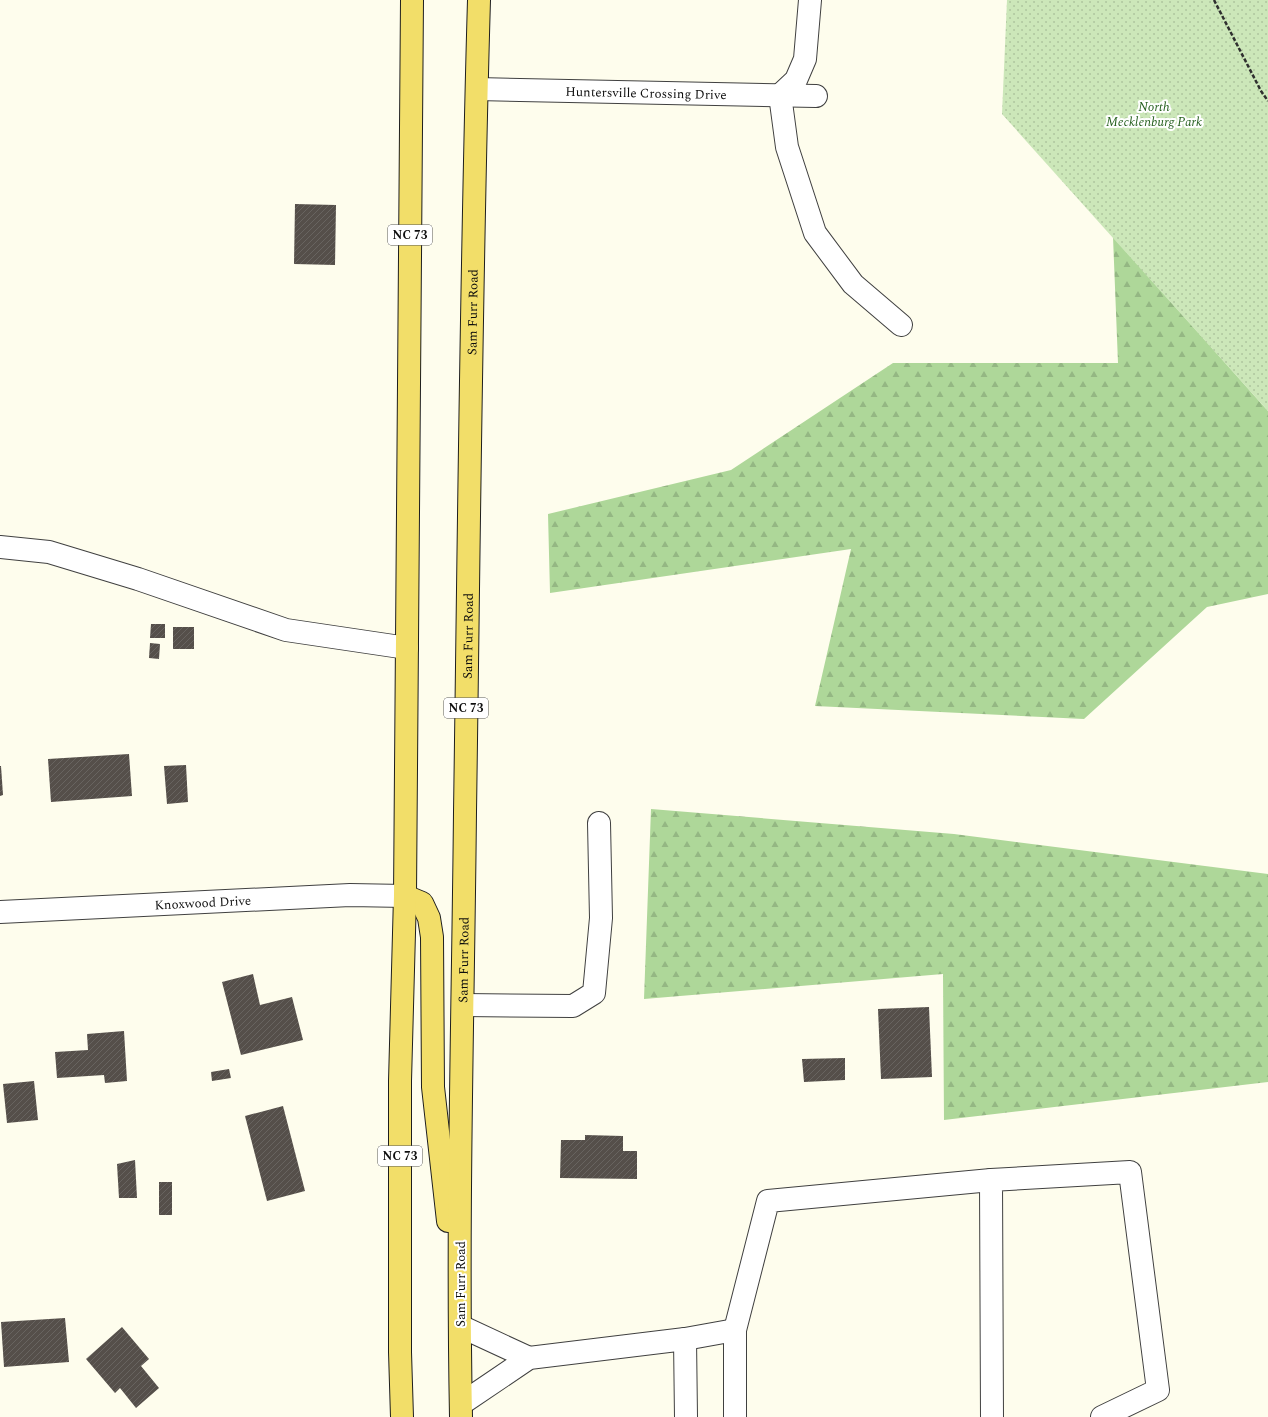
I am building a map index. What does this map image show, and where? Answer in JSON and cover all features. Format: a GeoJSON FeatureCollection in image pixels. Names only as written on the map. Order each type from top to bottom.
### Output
{"type":"FeatureCollection","features":[{"type":"Feature","properties":{"kind":"main road","name":"NC 73"},"geometry":{"type":"LineString","coordinates":[[402,1417],[400,1352],[400,1081],[405,896],[412,0]]}},
{"type":"Feature","properties":{"kind":"main road","name":"Sam Furr Road"},"geometry":{"type":"LineString","coordinates":[[461,1410],[459,1318],[468,602],[479,0]]}},
{"type":"Feature","properties":{"kind":"main road"},"geometry":{"type":"LineString","coordinates":[[405,896],[422,903],[429,918],[432,937],[433,1087],[459,1318]]}},
{"type":"Feature","properties":{"kind":"street"},"geometry":{"type":"LineString","coordinates":[[810,0],[805,59],[796,80],[780,95],[786,147],[815,233],[853,284],[901,325]]}},
{"type":"Feature","properties":{"kind":"street","name":"Huntersville Crossing Drive"},"geometry":{"type":"LineString","coordinates":[[477,89],[816,96]]}},
{"type":"Feature","properties":{"kind":"street"},"geometry":{"type":"LineString","coordinates":[[0,548],[49,552],[138,579],[286,630],[407,648]]}},
{"type":"Feature","properties":{"kind":"street"},"geometry":{"type":"LineString","coordinates":[[463,1005],[573,1006],[594,993],[600,918],[599,823]]}},
{"type":"Feature","properties":{"kind":"street","name":"Knoxwood Drive"},"geometry":{"type":"LineString","coordinates":[[0,912],[342,895],[405,896]]}},
{"type":"Feature","properties":{"kind":"street"},"geometry":{"type":"LineString","coordinates":[[735,1417],[736,1330],[768,1201],[991,1180],[1130,1172],[1158,1390],[1102,1417]]}},
{"type":"Feature","properties":{"kind":"street"},"geometry":{"type":"LineString","coordinates":[[991,1180],[992,1417]]}},
{"type":"Feature","properties":{"kind":"street"},"geometry":{"type":"LineString","coordinates":[[459,1318],[529,1358]]}},
{"type":"Feature","properties":{"kind":"street"},"geometry":{"type":"LineString","coordinates":[[461,1410],[529,1358],[685,1339],[736,1330]]}},
{"type":"Feature","properties":{"kind":"street"},"geometry":{"type":"LineString","coordinates":[[685,1339],[686,1417]]}},
{"type":"Feature","properties":{"kind":"path"},"geometry":{"type":"LineString","coordinates":[[1214,0],[1261,91],[1268,101]]}},
{"type":"Feature","properties":{"kind":"green space","name":"North Mecklenburg Park"},"geometry":{"type":"Polygon","coordinates":[[[1007,0],[1268,0],[1268,411],[1002,114],[1007,0]]]}},
{"type":"Feature","properties":{"kind":"green space"},"geometry":{"type":"Polygon","coordinates":[[[1113,237],[1268,411],[1268,594],[1207,607],[1084,719],[815,706],[851,549],[550,593],[548,514],[731,470],[893,363],[1118,363],[1113,237]]]}},
{"type":"Feature","properties":{"kind":"green space"},"geometry":{"type":"Polygon","coordinates":[[[651,809],[954,834],[1268,874],[1268,1082],[944,1120],[943,974],[644,999],[651,809]]]}},
{"type":"Feature","properties":{"kind":"building"},"geometry":{"type":"Polygon","coordinates":[[[295,204],[336,205],[335,265],[294,264],[295,204]]]}},
{"type":"Feature","properties":{"kind":"building"},"geometry":{"type":"Polygon","coordinates":[[[151,624],[165,624],[165,638],[150,638],[151,624]]]}},
{"type":"Feature","properties":{"kind":"building"},"geometry":{"type":"Polygon","coordinates":[[[173,627],[194,627],[194,649],[173,649],[173,627]]]}},
{"type":"Feature","properties":{"kind":"building"},"geometry":{"type":"Polygon","coordinates":[[[150,643],[160,644],[159,659],[149,658],[150,643]]]}},
{"type":"Feature","properties":{"kind":"building"},"geometry":{"type":"Polygon","coordinates":[[[129,754],[132,796],[51,802],[48,759],[129,754]]]}},
{"type":"Feature","properties":{"kind":"building"},"geometry":{"type":"Polygon","coordinates":[[[186,765],[188,802],[167,804],[164,766],[186,765]]]}},
{"type":"Feature","properties":{"kind":"building"},"geometry":{"type":"Polygon","coordinates":[[[0,766],[3,795],[0,796],[0,766]]]}},
{"type":"Feature","properties":{"kind":"building"},"geometry":{"type":"Polygon","coordinates":[[[253,974],[260,1005],[292,997],[303,1040],[241,1055],[222,982],[253,974]]]}},
{"type":"Feature","properties":{"kind":"building"},"geometry":{"type":"Polygon","coordinates":[[[929,1007],[932,1077],[881,1079],[878,1009],[929,1007]]]}},
{"type":"Feature","properties":{"kind":"building"},"geometry":{"type":"Polygon","coordinates":[[[124,1031],[127,1081],[105,1083],[104,1075],[57,1078],[55,1052],[88,1050],[87,1034],[124,1031]]]}},
{"type":"Feature","properties":{"kind":"building"},"geometry":{"type":"Polygon","coordinates":[[[845,1058],[845,1080],[804,1082],[802,1059],[845,1058]]]}},
{"type":"Feature","properties":{"kind":"building"},"geometry":{"type":"Polygon","coordinates":[[[229,1069],[231,1078],[212,1081],[211,1072],[229,1069]]]}},
{"type":"Feature","properties":{"kind":"building"},"geometry":{"type":"Polygon","coordinates":[[[34,1081],[38,1120],[7,1123],[3,1084],[34,1081]]]}},
{"type":"Feature","properties":{"kind":"building"},"geometry":{"type":"Polygon","coordinates":[[[283,1106],[305,1191],[267,1201],[245,1116],[283,1106]]]}},
{"type":"Feature","properties":{"kind":"building"},"geometry":{"type":"Polygon","coordinates":[[[585,1135],[623,1136],[623,1151],[637,1151],[637,1179],[560,1178],[561,1140],[585,1140],[585,1135]]]}},
{"type":"Feature","properties":{"kind":"building"},"geometry":{"type":"Polygon","coordinates":[[[135,1160],[137,1198],[119,1198],[117,1164],[135,1160]]]}},
{"type":"Feature","properties":{"kind":"building"},"geometry":{"type":"Polygon","coordinates":[[[159,1182],[172,1182],[172,1215],[159,1215],[159,1182]]]}},
{"type":"Feature","properties":{"kind":"building"},"geometry":{"type":"Polygon","coordinates":[[[65,1318],[69,1362],[4,1367],[1,1322],[65,1318]]]}},
{"type":"Feature","properties":{"kind":"building"},"geometry":{"type":"Polygon","coordinates":[[[122,1327],[149,1359],[141,1366],[159,1388],[136,1408],[120,1388],[115,1393],[86,1359],[122,1327]]]}}]}
